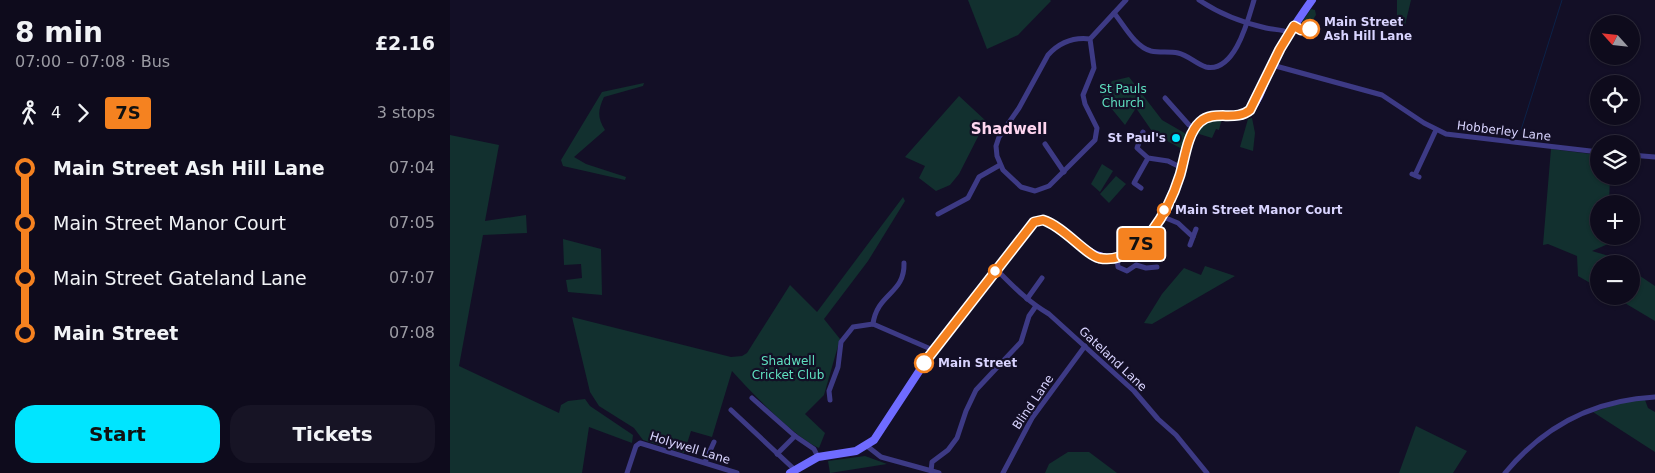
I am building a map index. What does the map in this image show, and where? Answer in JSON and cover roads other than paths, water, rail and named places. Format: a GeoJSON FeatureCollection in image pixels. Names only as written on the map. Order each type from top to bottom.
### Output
{"type":"FeatureCollection","features":[{"type":"Feature","properties":{"kind":"street"},"geometry":{"type":"LineString","coordinates":[[1090,38],[1094,65],[1084,90],[1083,100],[1095,122],[1097,134],[1091,144],[1049,186],[1036,191],[1021,187],[1000,165],[996,156],[998,137],[1019,108],[1048,55],[1062,43],[1090,38],[1126,0]]}},
{"type":"Feature","properties":{"kind":"street"},"geometry":{"type":"LineString","coordinates":[[1199,0],[1216,10],[1290,33]]}},
{"type":"Feature","properties":{"kind":"street"},"geometry":{"type":"LineString","coordinates":[[1114,13],[1142,47],[1152,51],[1179,53],[1207,67],[1219,65],[1232,55],[1240,40],[1254,0]]}},
{"type":"Feature","properties":{"kind":"street"},"geometry":{"type":"LineString","coordinates":[[731,410],[792,471],[818,457],[846,454],[867,446],[882,431],[933,350],[1029,227],[1039,220],[1046,221],[1065,231],[1097,257],[1117,258],[1136,249],[1143,242],[1161,216],[1182,168],[1195,128],[1206,118],[1237,116],[1247,112],[1256,100],[1272,65],[1290,33],[1312,0]]}},
{"type":"Feature","properties":{"kind":"street","name":"Hobberley Lane"},"geometry":{"type":"LineString","coordinates":[[1272,65],[1382,95],[1436,130],[1454,136],[1590,151]]}},
{"type":"Feature","properties":{"kind":"street"},"geometry":{"type":"LineString","coordinates":[[1165,98],[1189,125],[1195,128]]}},
{"type":"Feature","properties":{"kind":"street"},"geometry":{"type":"LineString","coordinates":[[1415,176],[1436,130]]}},
{"type":"Feature","properties":{"kind":"street"},"geometry":{"type":"LineString","coordinates":[[1144,132],[1137,148],[1148,158],[1168,161],[1182,168]]}},
{"type":"Feature","properties":{"kind":"street"},"geometry":{"type":"LineString","coordinates":[[1046,144],[1064,172]]}},
{"type":"Feature","properties":{"kind":"street"},"geometry":{"type":"LineString","coordinates":[[1640,156],[1655,158]]}},
{"type":"Feature","properties":{"kind":"street"},"geometry":{"type":"LineString","coordinates":[[1141,188],[1134,183],[1148,158]]}},
{"type":"Feature","properties":{"kind":"street"},"geometry":{"type":"LineString","coordinates":[[938,214],[968,198],[979,177],[1000,165]]}},
{"type":"Feature","properties":{"kind":"street"},"geometry":{"type":"LineString","coordinates":[[1161,216],[1178,223],[1193,237]]}},
{"type":"Feature","properties":{"kind":"street"},"geometry":{"type":"LineString","coordinates":[[1190,245],[1196,229]]}},
{"type":"Feature","properties":{"kind":"street"},"geometry":{"type":"LineString","coordinates":[[1117,258],[1118,267],[1127,271],[1136,265],[1146,268],[1157,268],[1159,260]]}},
{"type":"Feature","properties":{"kind":"street"},"geometry":{"type":"LineString","coordinates":[[873,324],[874,314],[881,302],[890,295],[905,275],[904,263]]}},
{"type":"Feature","properties":{"kind":"street","name":"Gateland Lane"},"geometry":{"type":"LineString","coordinates":[[996,269],[1027,299],[1049,314],[1123,380],[1158,419],[1176,435],[1207,473]]}},
{"type":"Feature","properties":{"kind":"street"},"geometry":{"type":"LineString","coordinates":[[1027,299],[1042,278]]}},
{"type":"Feature","properties":{"kind":"street"},"geometry":{"type":"LineString","coordinates":[[931,471],[932,462],[948,450],[957,438],[966,411],[976,390],[1021,342],[1029,316],[1036,306]]}},
{"type":"Feature","properties":{"kind":"street"},"geometry":{"type":"LineString","coordinates":[[830,400],[829,392],[838,367],[841,342],[853,327],[873,324],[933,350]]}},
{"type":"Feature","properties":{"kind":"street","name":"Blind Lane"},"geometry":{"type":"LineString","coordinates":[[1003,473],[1032,418],[1085,346]]}},
{"type":"Feature","properties":{"kind":"street"},"geometry":{"type":"LineString","coordinates":[[1505,473],[1528,447],[1576,415],[1614,402],[1655,397]]}},
{"type":"Feature","properties":{"kind":"street"},"geometry":{"type":"LineString","coordinates":[[752,398],[795,436],[814,449],[818,457]]}},
{"type":"Feature","properties":{"kind":"street"},"geometry":{"type":"LineString","coordinates":[[777,454],[795,436]]}},
{"type":"Feature","properties":{"kind":"street"},"geometry":{"type":"LineString","coordinates":[[705,462],[714,442]]}},
{"type":"Feature","properties":{"kind":"street","name":"Holywell Lane"},"geometry":{"type":"LineString","coordinates":[[626,473],[636,446],[640,443],[738,473]]}},
{"type":"Feature","properties":{"kind":"street"},"geometry":{"type":"LineString","coordinates":[[867,446],[881,457],[939,473]]}},
{"type":"Feature","properties":{"kind":"waterway"},"geometry":{"type":"LineString","coordinates":[[1521,130],[1562,0]]}},
{"type":"Feature","properties":{"kind":"place","name":"Main Street Ash Hill Lane"},"geometry":{"type":"Point","coordinates":[1310,29]}},
{"type":"Feature","properties":{"kind":"place","name":"St Paul's"},"geometry":{"type":"Point","coordinates":[1176,138]}},
{"type":"Feature","properties":{"kind":"place","name":"Main Street Manor Court"},"geometry":{"type":"Point","coordinates":[1164,210]}},
{"type":"Feature","properties":{"kind":"place","name":"Main Street"},"geometry":{"type":"Point","coordinates":[924,363]}},
{"type":"Feature","properties":{"kind":"district","name":"Shadwell"},"geometry":{"type":"Point","coordinates":[1009,129]}},
{"type":"Feature","properties":{"kind":"park label","name":"St Pauls Church"},"geometry":{"type":"Point","coordinates":[1123,96]}},
{"type":"Feature","properties":{"kind":"park label","name":"Shadwell Cricket Club"},"geometry":{"type":"Point","coordinates":[788,368]}}]}
